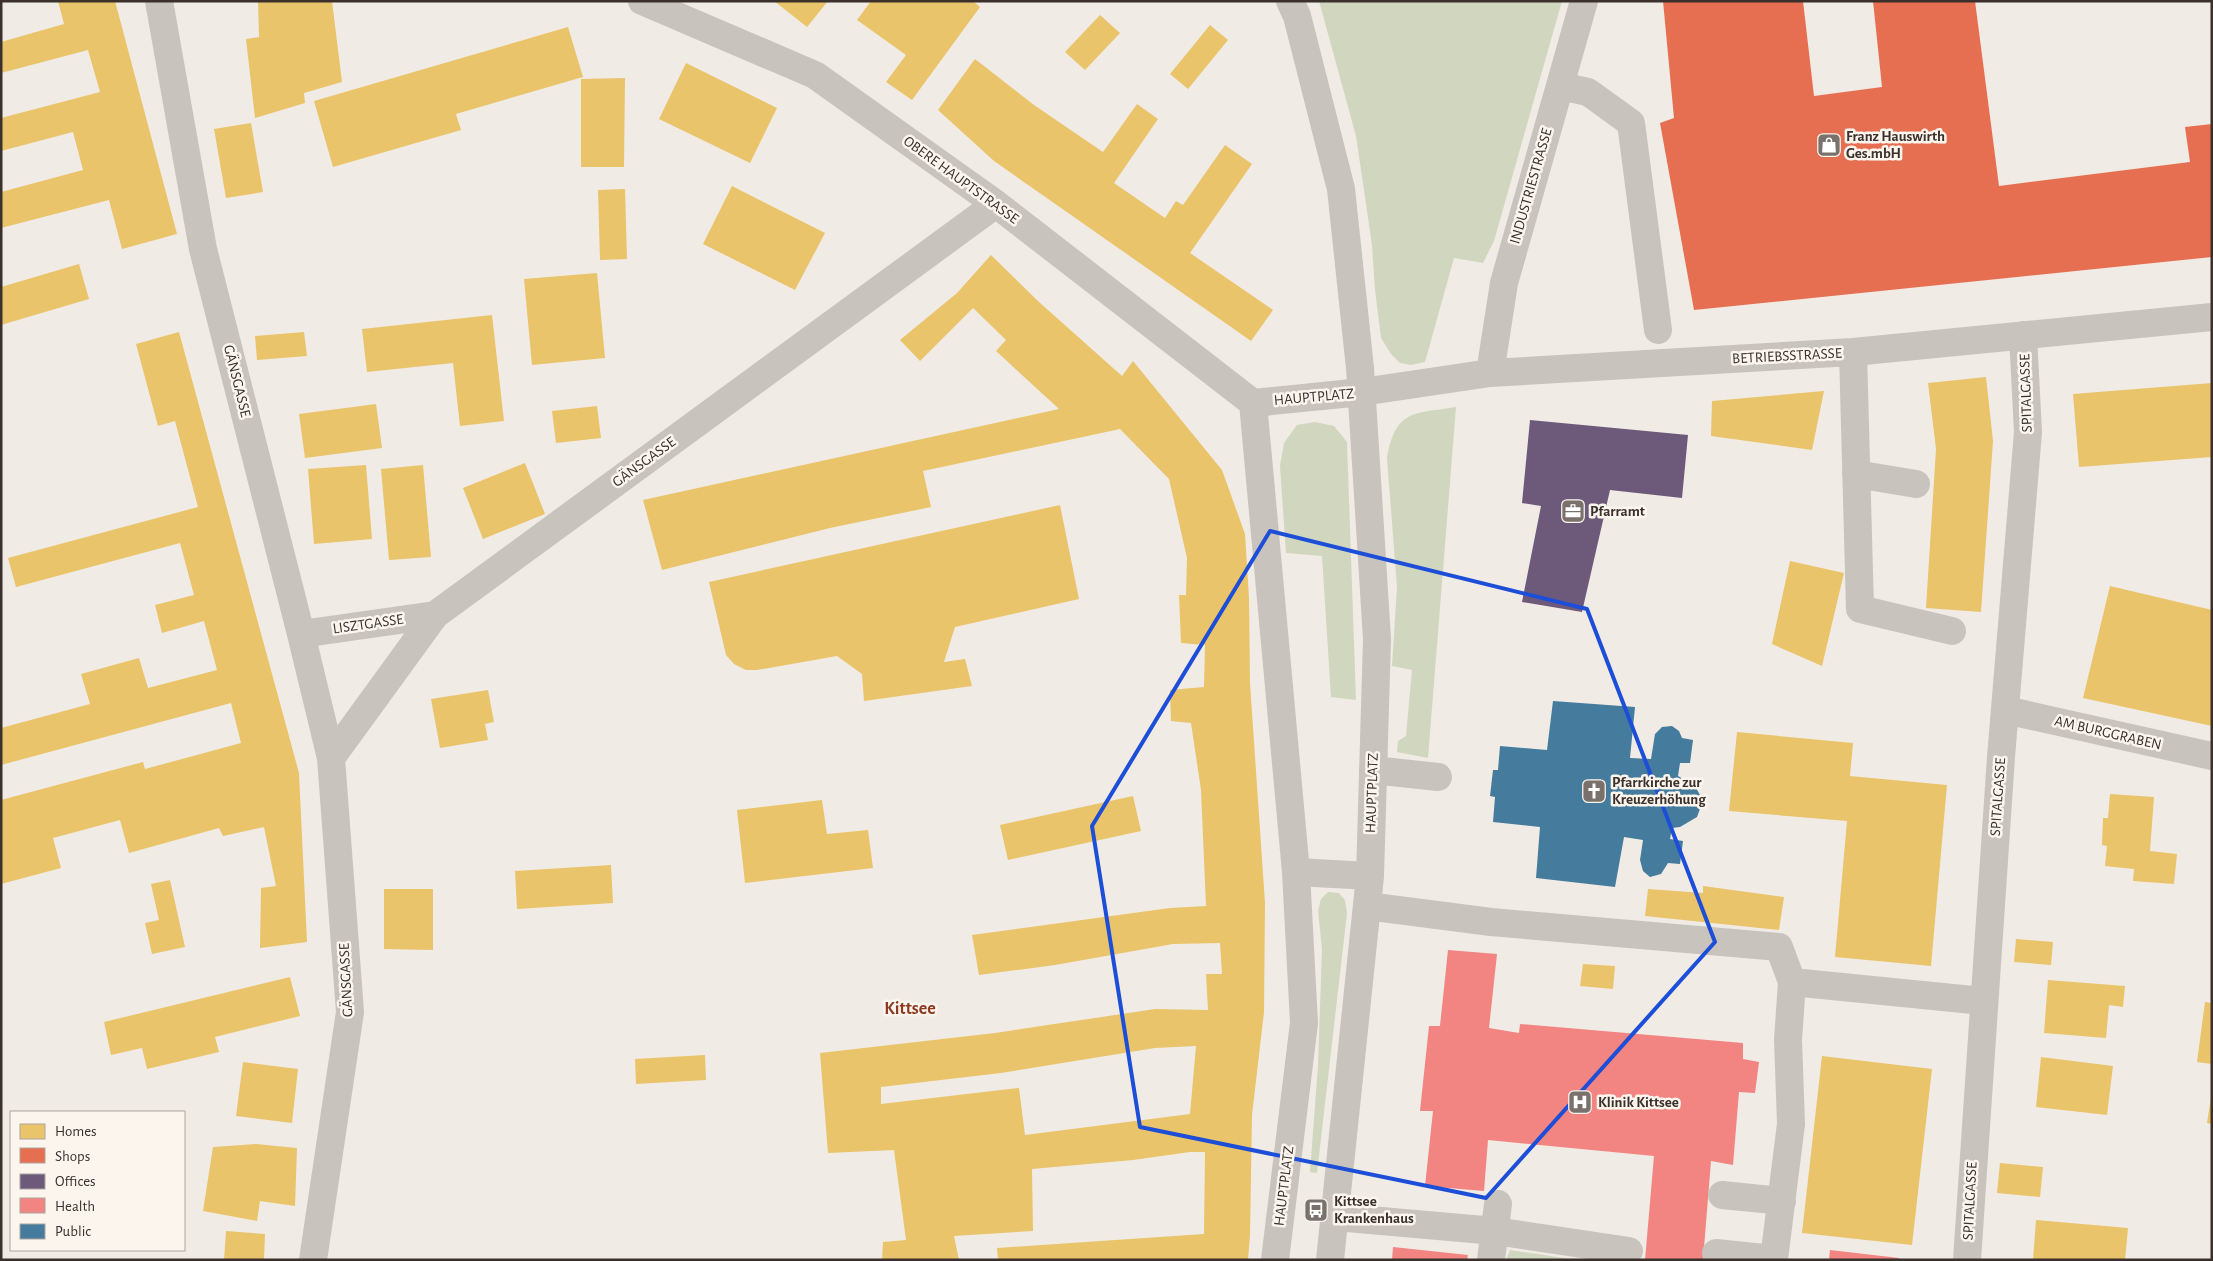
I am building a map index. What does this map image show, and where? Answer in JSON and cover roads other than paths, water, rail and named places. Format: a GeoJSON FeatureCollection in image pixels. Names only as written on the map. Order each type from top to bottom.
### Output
{"type":"FeatureCollection","features":[{"type":"Feature","properties":{"kind":"street","name":"GÄNSGASSE"},"geometry":{"type":"LineString","coordinates":[[159,1],[203,248],[331,758],[350,1012],[314,1260]]}},
{"type":"Feature","properties":{"kind":"street","name":"OBERE HAUPTSTRASSE"},"geometry":{"type":"LineString","coordinates":[[642,1],[815,75],[996,204],[1253,402]]}},
{"type":"Feature","properties":{"kind":"street"},"geometry":{"type":"LineString","coordinates":[[1290,1],[1296,16],[1341,189],[1362,392]]}},
{"type":"Feature","properties":{"kind":"street","name":"INDUSTRIESTRASSE"},"geometry":{"type":"LineString","coordinates":[[1490,373],[1504,283],[1584,1]]}},
{"type":"Feature","properties":{"kind":"street"},"geometry":{"type":"LineString","coordinates":[[1560,86],[1588,92],[1631,123],[1658,330]]}},
{"type":"Feature","properties":{"kind":"street","name":"GÄNSGASSE"},"geometry":{"type":"LineString","coordinates":[[331,758],[435,615],[996,204]]}},
{"type":"Feature","properties":{"kind":"street","name":"BETRIEBSSTRASSE"},"geometry":{"type":"LineString","coordinates":[[1362,392],[1490,373],[1853,352],[2212,316]]}},
{"type":"Feature","properties":{"kind":"street","name":"SPITALGASSE"},"geometry":{"type":"LineString","coordinates":[[1966,1260],[2004,710],[2028,432],[2023,335]]}},
{"type":"Feature","properties":{"kind":"street"},"geometry":{"type":"LineString","coordinates":[[1853,352],[1860,609],[1952,631]]}},
{"type":"Feature","properties":{"kind":"street","name":"HAUPTPLATZ"},"geometry":{"type":"LineString","coordinates":[[1275,1260],[1304,1023],[1296,872],[1253,402],[1362,392],[1376,639],[1370,876],[1336,1217],[1330,1260]]}},
{"type":"Feature","properties":{"kind":"street"},"geometry":{"type":"LineString","coordinates":[[1856,474],[1916,484]]}},
{"type":"Feature","properties":{"kind":"street","name":"LISZTGASSE"},"geometry":{"type":"LineString","coordinates":[[301,634],[435,615]]}},
{"type":"Feature","properties":{"kind":"street","name":"AM BURGGRABEN"},"geometry":{"type":"LineString","coordinates":[[2004,710],[2212,756]]}},
{"type":"Feature","properties":{"kind":"street"},"geometry":{"type":"LineString","coordinates":[[1373,770],[1438,777]]}},
{"type":"Feature","properties":{"kind":"street"},"geometry":{"type":"LineString","coordinates":[[1296,872],[1370,876]]}},
{"type":"Feature","properties":{"kind":"street"},"geometry":{"type":"LineString","coordinates":[[1367,906],[1491,922],[1779,947],[1792,982],[1788,1040],[1791,1124],[1774,1259],[1716,1253]]}},
{"type":"Feature","properties":{"kind":"street"},"geometry":{"type":"LineString","coordinates":[[1792,982],[1984,1001]]}},
{"type":"Feature","properties":{"kind":"street"},"geometry":{"type":"LineString","coordinates":[[1722,1195],[1782,1201]]}},
{"type":"Feature","properties":{"kind":"street"},"geometry":{"type":"LineString","coordinates":[[1491,1260],[1498,1204]]}},
{"type":"Feature","properties":{"kind":"street"},"geometry":{"type":"LineString","coordinates":[[1336,1217],[1495,1231],[1629,1251]]}},
{"type":"Feature","properties":{"kind":"place","name":"Franz Hauswirth Ges.mbH"},"geometry":{"type":"Point","coordinates":[1829,145]}},
{"type":"Feature","properties":{"kind":"place","name":"Pfarramt"},"geometry":{"type":"Point","coordinates":[1573,511]}},
{"type":"Feature","properties":{"kind":"place","name":"Pfarrkirche zur Kreuzerhöhung"},"geometry":{"type":"Point","coordinates":[1594,791]}},
{"type":"Feature","properties":{"kind":"place","name":"Klinik Kittsee"},"geometry":{"type":"Point","coordinates":[1580,1102]}},
{"type":"Feature","properties":{"kind":"place","name":"Kittsee Krankenhaus"},"geometry":{"type":"Point","coordinates":[1316,1210]}},
{"type":"Feature","properties":{"kind":"district","name":"Kittsee"},"geometry":{"type":"Point","coordinates":[910,1009]}}]}
